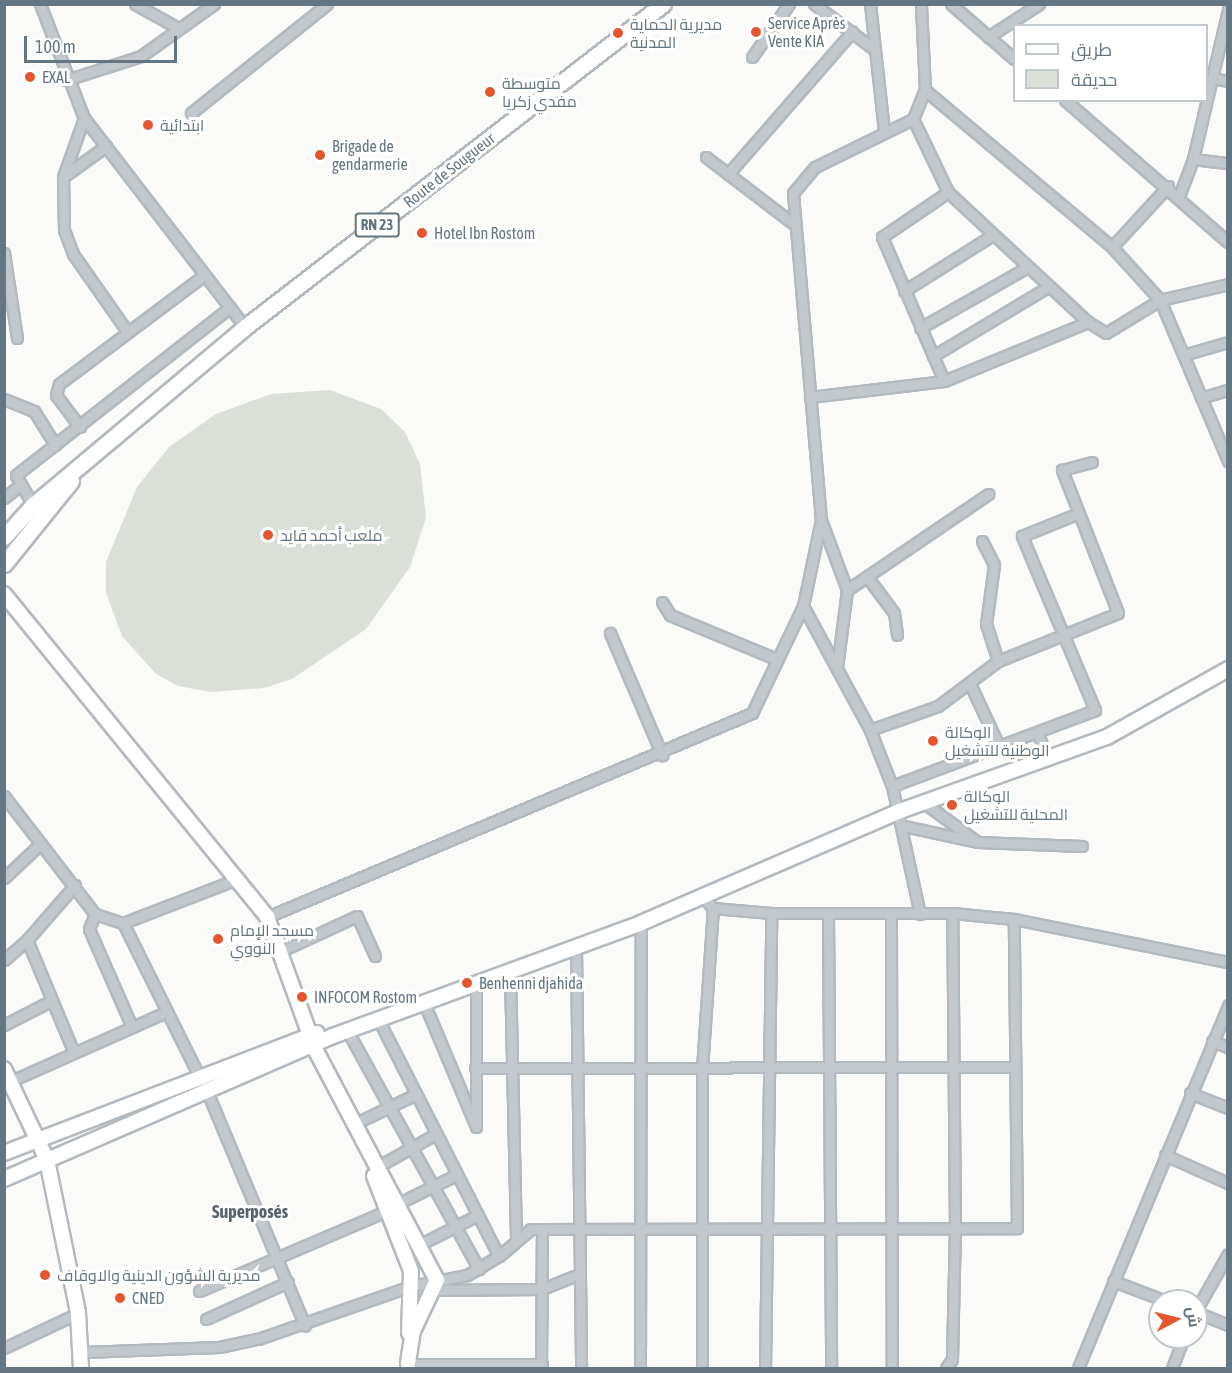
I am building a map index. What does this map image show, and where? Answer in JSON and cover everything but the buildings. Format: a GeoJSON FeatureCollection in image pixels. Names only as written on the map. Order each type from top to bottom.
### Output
{"type":"FeatureCollection","features":[{"type":"Feature","properties":{"kind":"main road","name":"Route de Sougueur"},"geometry":{"type":"LineString","coordinates":[[96,451],[245,327],[663,4]]}},
{"type":"Feature","properties":{"kind":"main road","name":"RN 23"},"geometry":{"type":"LineString","coordinates":[[4,537],[33,505],[96,451]]}},
{"type":"Feature","properties":{"kind":"main road","name":"RN 23"},"geometry":{"type":"LineString","coordinates":[[4,564],[96,451]]}},
{"type":"Feature","properties":{"kind":"main road"},"geometry":{"type":"LineString","coordinates":[[4,594],[267,918],[315,1049],[377,1167],[392,1208],[411,1286],[408,1366]]}},
{"type":"Feature","properties":{"kind":"main road"},"geometry":{"type":"LineString","coordinates":[[4,1179],[315,1049],[333,1036],[576,949],[900,811],[1107,737],[1227,669]]}},
{"type":"Feature","properties":{"kind":"main road"},"geometry":{"type":"LineString","coordinates":[[4,1154],[36,1137],[201,1081],[309,1032],[333,1036]]}},
{"type":"Feature","properties":{"kind":"main road"},"geometry":{"type":"LineString","coordinates":[[8,1075],[46,1160],[78,1313],[83,1352],[81,1368]]}},
{"type":"Feature","properties":{"kind":"main road"},"geometry":{"type":"LineString","coordinates":[[354,1124],[392,1208],[419,1245],[435,1285],[413,1331],[408,1366]]}},
{"type":"Feature","properties":{"kind":"street"},"geometry":{"type":"LineString","coordinates":[[40,4],[66,80],[84,118],[245,327]]}},
{"type":"Feature","properties":{"kind":"street"},"geometry":{"type":"LineString","coordinates":[[135,4],[178,28]]}},
{"type":"Feature","properties":{"kind":"street"},"geometry":{"type":"LineString","coordinates":[[66,80],[141,56],[214,4]]}},
{"type":"Feature","properties":{"kind":"street"},"geometry":{"type":"LineString","coordinates":[[752,57],[789,4]]}},
{"type":"Feature","properties":{"kind":"street"},"geometry":{"type":"LineString","coordinates":[[814,4],[874,49]]}},
{"type":"Feature","properties":{"kind":"street"},"geometry":{"type":"LineString","coordinates":[[870,4],[884,131]]}},
{"type":"Feature","properties":{"kind":"street"},"geometry":{"type":"LineString","coordinates":[[837,667],[847,590],[821,520],[793,193],[816,167],[884,131],[913,119],[925,90],[921,4]]}},
{"type":"Feature","properties":{"kind":"street"},"geometry":{"type":"LineString","coordinates":[[988,37],[1039,4]]}},
{"type":"Feature","properties":{"kind":"street"},"geometry":{"type":"LineString","coordinates":[[191,113],[324,5]]}},
{"type":"Feature","properties":{"kind":"street"},"geometry":{"type":"LineString","coordinates":[[952,5],[1013,58]]}},
{"type":"Feature","properties":{"kind":"street"},"geometry":{"type":"LineString","coordinates":[[1208,95],[1227,10]]}},
{"type":"Feature","properties":{"kind":"street"},"geometry":{"type":"LineString","coordinates":[[728,174],[852,33]]}},
{"type":"Feature","properties":{"kind":"street"},"geometry":{"type":"LineString","coordinates":[[1212,78],[1227,81]]}},
{"type":"Feature","properties":{"kind":"street"},"geometry":{"type":"LineString","coordinates":[[925,90],[1112,248],[1160,300],[1227,461]]}},
{"type":"Feature","properties":{"kind":"street"},"geometry":{"type":"LineString","coordinates":[[1067,102],[1168,186],[1227,242]]}},
{"type":"Feature","properties":{"kind":"street"},"geometry":{"type":"LineString","coordinates":[[1179,196],[1193,159],[1206,102]]}},
{"type":"Feature","properties":{"kind":"street"},"geometry":{"type":"LineString","coordinates":[[84,118],[63,177],[63,219],[73,254],[127,331]]}},
{"type":"Feature","properties":{"kind":"street"},"geometry":{"type":"LineString","coordinates":[[913,119],[948,192],[1026,268],[1088,322],[1106,333],[1160,300],[1227,284]]}},
{"type":"Feature","properties":{"kind":"street"},"geometry":{"type":"LineString","coordinates":[[63,177],[106,146]]}},
{"type":"Feature","properties":{"kind":"street"},"geometry":{"type":"LineString","coordinates":[[705,157],[795,225]]}},
{"type":"Feature","properties":{"kind":"street"},"geometry":{"type":"LineString","coordinates":[[1193,159],[1227,163]]}},
{"type":"Feature","properties":{"kind":"street"},"geometry":{"type":"LineString","coordinates":[[1112,248],[1168,186]]}},
{"type":"Feature","properties":{"kind":"street"},"geometry":{"type":"LineString","coordinates":[[944,381],[882,237],[948,192]]}},
{"type":"Feature","properties":{"kind":"street"},"geometry":{"type":"LineString","coordinates":[[904,291],[991,236]]}},
{"type":"Feature","properties":{"kind":"street"},"geometry":{"type":"LineString","coordinates":[[4,253],[17,338]]}},
{"type":"Feature","properties":{"kind":"street"},"geometry":{"type":"LineString","coordinates":[[920,328],[1026,268]]}},
{"type":"Feature","properties":{"kind":"street"},"geometry":{"type":"LineString","coordinates":[[80,427],[56,395],[59,384],[204,275]]}},
{"type":"Feature","properties":{"kind":"street"},"geometry":{"type":"LineString","coordinates":[[933,356],[1048,287]]}},
{"type":"Feature","properties":{"kind":"street"},"geometry":{"type":"LineString","coordinates":[[33,505],[19,486],[16,476],[230,307]]}},
{"type":"Feature","properties":{"kind":"street"},"geometry":{"type":"LineString","coordinates":[[810,397],[944,381],[1088,322]]}},
{"type":"Feature","properties":{"kind":"street"},"geometry":{"type":"LineString","coordinates":[[1183,355],[1227,342]]}},
{"type":"Feature","properties":{"kind":"street"},"geometry":{"type":"LineString","coordinates":[[1201,398],[1227,390]]}},
{"type":"Feature","properties":{"kind":"street"},"geometry":{"type":"LineString","coordinates":[[4,399],[34,411],[55,445]]}},
{"type":"Feature","properties":{"kind":"street"},"geometry":{"type":"LineString","coordinates":[[1217,436],[1227,433]]}},
{"type":"Feature","properties":{"kind":"street"},"geometry":{"type":"LineString","coordinates":[[870,730],[938,706],[998,661],[1118,613],[1062,470],[1092,462]]}},
{"type":"Feature","properties":{"kind":"street"},"geometry":{"type":"LineString","coordinates":[[4,498],[19,486]]}},
{"type":"Feature","properties":{"kind":"street"},"geometry":{"type":"LineString","coordinates":[[847,590],[868,578],[988,494]]}},
{"type":"Feature","properties":{"kind":"street"},"geometry":{"type":"LineString","coordinates":[[892,786],[1000,748],[1095,710],[1060,636],[1022,536],[1079,513]]}},
{"type":"Feature","properties":{"kind":"street"},"geometry":{"type":"LineString","coordinates":[[267,918],[470,827],[662,755],[752,713],[803,606],[821,520]]}},
{"type":"Feature","properties":{"kind":"street"},"geometry":{"type":"LineString","coordinates":[[982,542],[994,565],[986,624],[998,661]]}},
{"type":"Feature","properties":{"kind":"street"},"geometry":{"type":"LineString","coordinates":[[868,578],[894,613],[897,635]]}},
{"type":"Feature","properties":{"kind":"street"},"geometry":{"type":"LineString","coordinates":[[662,602],[670,615],[776,659]]}},
{"type":"Feature","properties":{"kind":"street"},"geometry":{"type":"LineString","coordinates":[[803,606],[870,730],[892,786],[904,826],[921,914]]}},
{"type":"Feature","properties":{"kind":"street"},"geometry":{"type":"LineString","coordinates":[[610,633],[662,755]]}},
{"type":"Feature","properties":{"kind":"street"},"geometry":{"type":"LineString","coordinates":[[970,684],[1000,748]]}},
{"type":"Feature","properties":{"kind":"street"},"geometry":{"type":"LineString","coordinates":[[1038,733],[1047,759]]}},
{"type":"Feature","properties":{"kind":"street"},"geometry":{"type":"LineString","coordinates":[[4,796],[75,885],[95,914],[123,923],[237,879]]}},
{"type":"Feature","properties":{"kind":"street"},"geometry":{"type":"LineString","coordinates":[[923,802],[978,842]]}},
{"type":"Feature","properties":{"kind":"street"},"geometry":{"type":"LineString","coordinates":[[904,826],[978,842],[1082,846]]}},
{"type":"Feature","properties":{"kind":"street"},"geometry":{"type":"LineString","coordinates":[[4,878],[40,844]]}},
{"type":"Feature","properties":{"kind":"street"},"geometry":{"type":"LineString","coordinates":[[4,960],[27,940],[75,885]]}},
{"type":"Feature","properties":{"kind":"street"},"geometry":{"type":"LineString","coordinates":[[702,895],[712,908],[702,1069],[704,1229],[702,1368]]}},
{"type":"Feature","properties":{"kind":"street"},"geometry":{"type":"LineString","coordinates":[[712,908],[828,915],[952,913],[1014,919],[1227,962]]}},
{"type":"Feature","properties":{"kind":"street"},"geometry":{"type":"LineString","coordinates":[[765,1368],[771,913]]}},
{"type":"Feature","properties":{"kind":"street"},"geometry":{"type":"LineString","coordinates":[[946,1368],[952,1359],[955,1228],[952,913]]}},
{"type":"Feature","properties":{"kind":"street"},"geometry":{"type":"LineString","coordinates":[[95,914],[89,928],[132,1027]]}},
{"type":"Feature","properties":{"kind":"street"},"geometry":{"type":"LineString","coordinates":[[828,915],[831,1068],[831,1368]]}},
{"type":"Feature","properties":{"kind":"street"},"geometry":{"type":"LineString","coordinates":[[891,915],[892,1368]]}},
{"type":"Feature","properties":{"kind":"street"},"geometry":{"type":"LineString","coordinates":[[279,952],[357,916],[375,956]]}},
{"type":"Feature","properties":{"kind":"street"},"geometry":{"type":"LineString","coordinates":[[435,1285],[479,1269],[499,1256],[516,1238],[542,1229],[1017,1228],[1014,919]]}},
{"type":"Feature","properties":{"kind":"street"},"geometry":{"type":"LineString","coordinates":[[123,923],[208,1094],[305,1326]]}},
{"type":"Feature","properties":{"kind":"street"},"geometry":{"type":"LineString","coordinates":[[640,1368],[637,1069],[641,923]]}},
{"type":"Feature","properties":{"kind":"street"},"geometry":{"type":"LineString","coordinates":[[27,940],[74,1053]]}},
{"type":"Feature","properties":{"kind":"street"},"geometry":{"type":"LineString","coordinates":[[576,949],[581,1368]]}},
{"type":"Feature","properties":{"kind":"street"},"geometry":{"type":"LineString","coordinates":[[510,973],[515,1070],[516,1238]]}},
{"type":"Feature","properties":{"kind":"street"},"geometry":{"type":"LineString","coordinates":[[424,1003],[476,1126],[476,985]]}},
{"type":"Feature","properties":{"kind":"street"},"geometry":{"type":"LineString","coordinates":[[4,1025],[51,1001]]}},
{"type":"Feature","properties":{"kind":"street"},"geometry":{"type":"LineString","coordinates":[[1078,1368],[1227,1005]]}},
{"type":"Feature","properties":{"kind":"street"},"geometry":{"type":"LineString","coordinates":[[8,1075],[74,1053],[166,1012]]}},
{"type":"Feature","properties":{"kind":"street"},"geometry":{"type":"LineString","coordinates":[[378,1019],[434,1135],[499,1256]]}},
{"type":"Feature","properties":{"kind":"street"},"geometry":{"type":"LineString","coordinates":[[348,1032],[479,1269]]}},
{"type":"Feature","properties":{"kind":"street"},"geometry":{"type":"LineString","coordinates":[[1212,1041],[1227,1047]]}},
{"type":"Feature","properties":{"kind":"street"},"geometry":{"type":"LineString","coordinates":[[475,1068],[578,1070],[1015,1067]]}},
{"type":"Feature","properties":{"kind":"street"},"geometry":{"type":"LineString","coordinates":[[1190,1093],[1227,1108]]}},
{"type":"Feature","properties":{"kind":"street"},"geometry":{"type":"LineString","coordinates":[[354,1124],[414,1095]]}},
{"type":"Feature","properties":{"kind":"street"},"geometry":{"type":"LineString","coordinates":[[377,1167],[434,1135]]}},
{"type":"Feature","properties":{"kind":"street"},"geometry":{"type":"LineString","coordinates":[[1165,1155],[1227,1183]]}},
{"type":"Feature","properties":{"kind":"street"},"geometry":{"type":"LineString","coordinates":[[199,1291],[278,1259],[392,1208],[456,1175]]}},
{"type":"Feature","properties":{"kind":"street"},"geometry":{"type":"LineString","coordinates":[[419,1245],[478,1215]]}},
{"type":"Feature","properties":{"kind":"street"},"geometry":{"type":"LineString","coordinates":[[408,1366],[542,1366],[542,1229]]}},
{"type":"Feature","properties":{"kind":"street"},"geometry":{"type":"LineString","coordinates":[[1208,1289],[1227,1254]]}},
{"type":"Feature","properties":{"kind":"street"},"geometry":{"type":"LineString","coordinates":[[83,1352],[219,1347],[305,1326],[411,1286],[542,1289],[579,1274]]}},
{"type":"Feature","properties":{"kind":"street"},"geometry":{"type":"LineString","coordinates":[[1113,1281],[1148,1294]]}},
{"type":"Feature","properties":{"kind":"street"},"geometry":{"type":"LineString","coordinates":[[206,1319],[288,1282]]}},
{"type":"Feature","properties":{"kind":"street"},"geometry":{"type":"LineString","coordinates":[[4,1348],[78,1313]]}},
{"type":"Feature","properties":{"kind":"street"},"geometry":{"type":"LineString","coordinates":[[1208,1316],[1227,1325]]}},
{"type":"Feature","properties":{"kind":"street"},"geometry":{"type":"LineString","coordinates":[[1172,1368],[1179,1349]]}},
{"type":"Feature","properties":{"kind":"green space","name":"ملعب أحمد قايد"},"geometry":{"type":"Polygon","coordinates":[[[330,390],[381,409],[405,432],[420,464],[426,518],[410,567],[366,629],[292,679],[264,688],[211,692],[178,686],[156,674],[122,636],[106,593],[106,562],[137,487],[169,447],[216,414],[271,394],[330,390]]]}},
{"type":"Feature","properties":{"kind":"place","name":"Service Après Vente KIA"},"geometry":{"type":"Point","coordinates":[756,32]}},
{"type":"Feature","properties":{"kind":"place","name":"مديرية الحماية المدنية"},"geometry":{"type":"Point","coordinates":[618,33]}},
{"type":"Feature","properties":{"kind":"place","name":"EXAL"},"geometry":{"type":"Point","coordinates":[30,77]}},
{"type":"Feature","properties":{"kind":"place","name":"متوسطة مفدي زكريا"},"geometry":{"type":"Point","coordinates":[490,92]}},
{"type":"Feature","properties":{"kind":"place","name":"ابتدائية"},"geometry":{"type":"Point","coordinates":[148,125]}},
{"type":"Feature","properties":{"kind":"place","name":"Brigade de gendarmerie"},"geometry":{"type":"Point","coordinates":[320,155]}},
{"type":"Feature","properties":{"kind":"place","name":"Hotel Ibn Rostom"},"geometry":{"type":"Point","coordinates":[422,233]}},
{"type":"Feature","properties":{"kind":"place","name":"ملعب أحمد قايد"},"geometry":{"type":"Point","coordinates":[268,535]}},
{"type":"Feature","properties":{"kind":"place","name":"الوكالة الوطنية للتشغيل"},"geometry":{"type":"Point","coordinates":[933,741]}},
{"type":"Feature","properties":{"kind":"place","name":"الوكالة المحلية للتشغيل"},"geometry":{"type":"Point","coordinates":[952,805]}},
{"type":"Feature","properties":{"kind":"place","name":"مسجد الإمام النووي"},"geometry":{"type":"Point","coordinates":[218,939]}},
{"type":"Feature","properties":{"kind":"place","name":"Benhenni djahida"},"geometry":{"type":"Point","coordinates":[467,983]}},
{"type":"Feature","properties":{"kind":"place","name":"INFOCOM Rostom"},"geometry":{"type":"Point","coordinates":[302,997]}},
{"type":"Feature","properties":{"kind":"place","name":"مديرية الشؤون الدينية والاوقاف"},"geometry":{"type":"Point","coordinates":[45,1275]}},
{"type":"Feature","properties":{"kind":"place","name":"CNED"},"geometry":{"type":"Point","coordinates":[120,1298]}},
{"type":"Feature","properties":{"kind":"district","name":"Superposés"},"geometry":{"type":"Point","coordinates":[250,1212]}}]}
